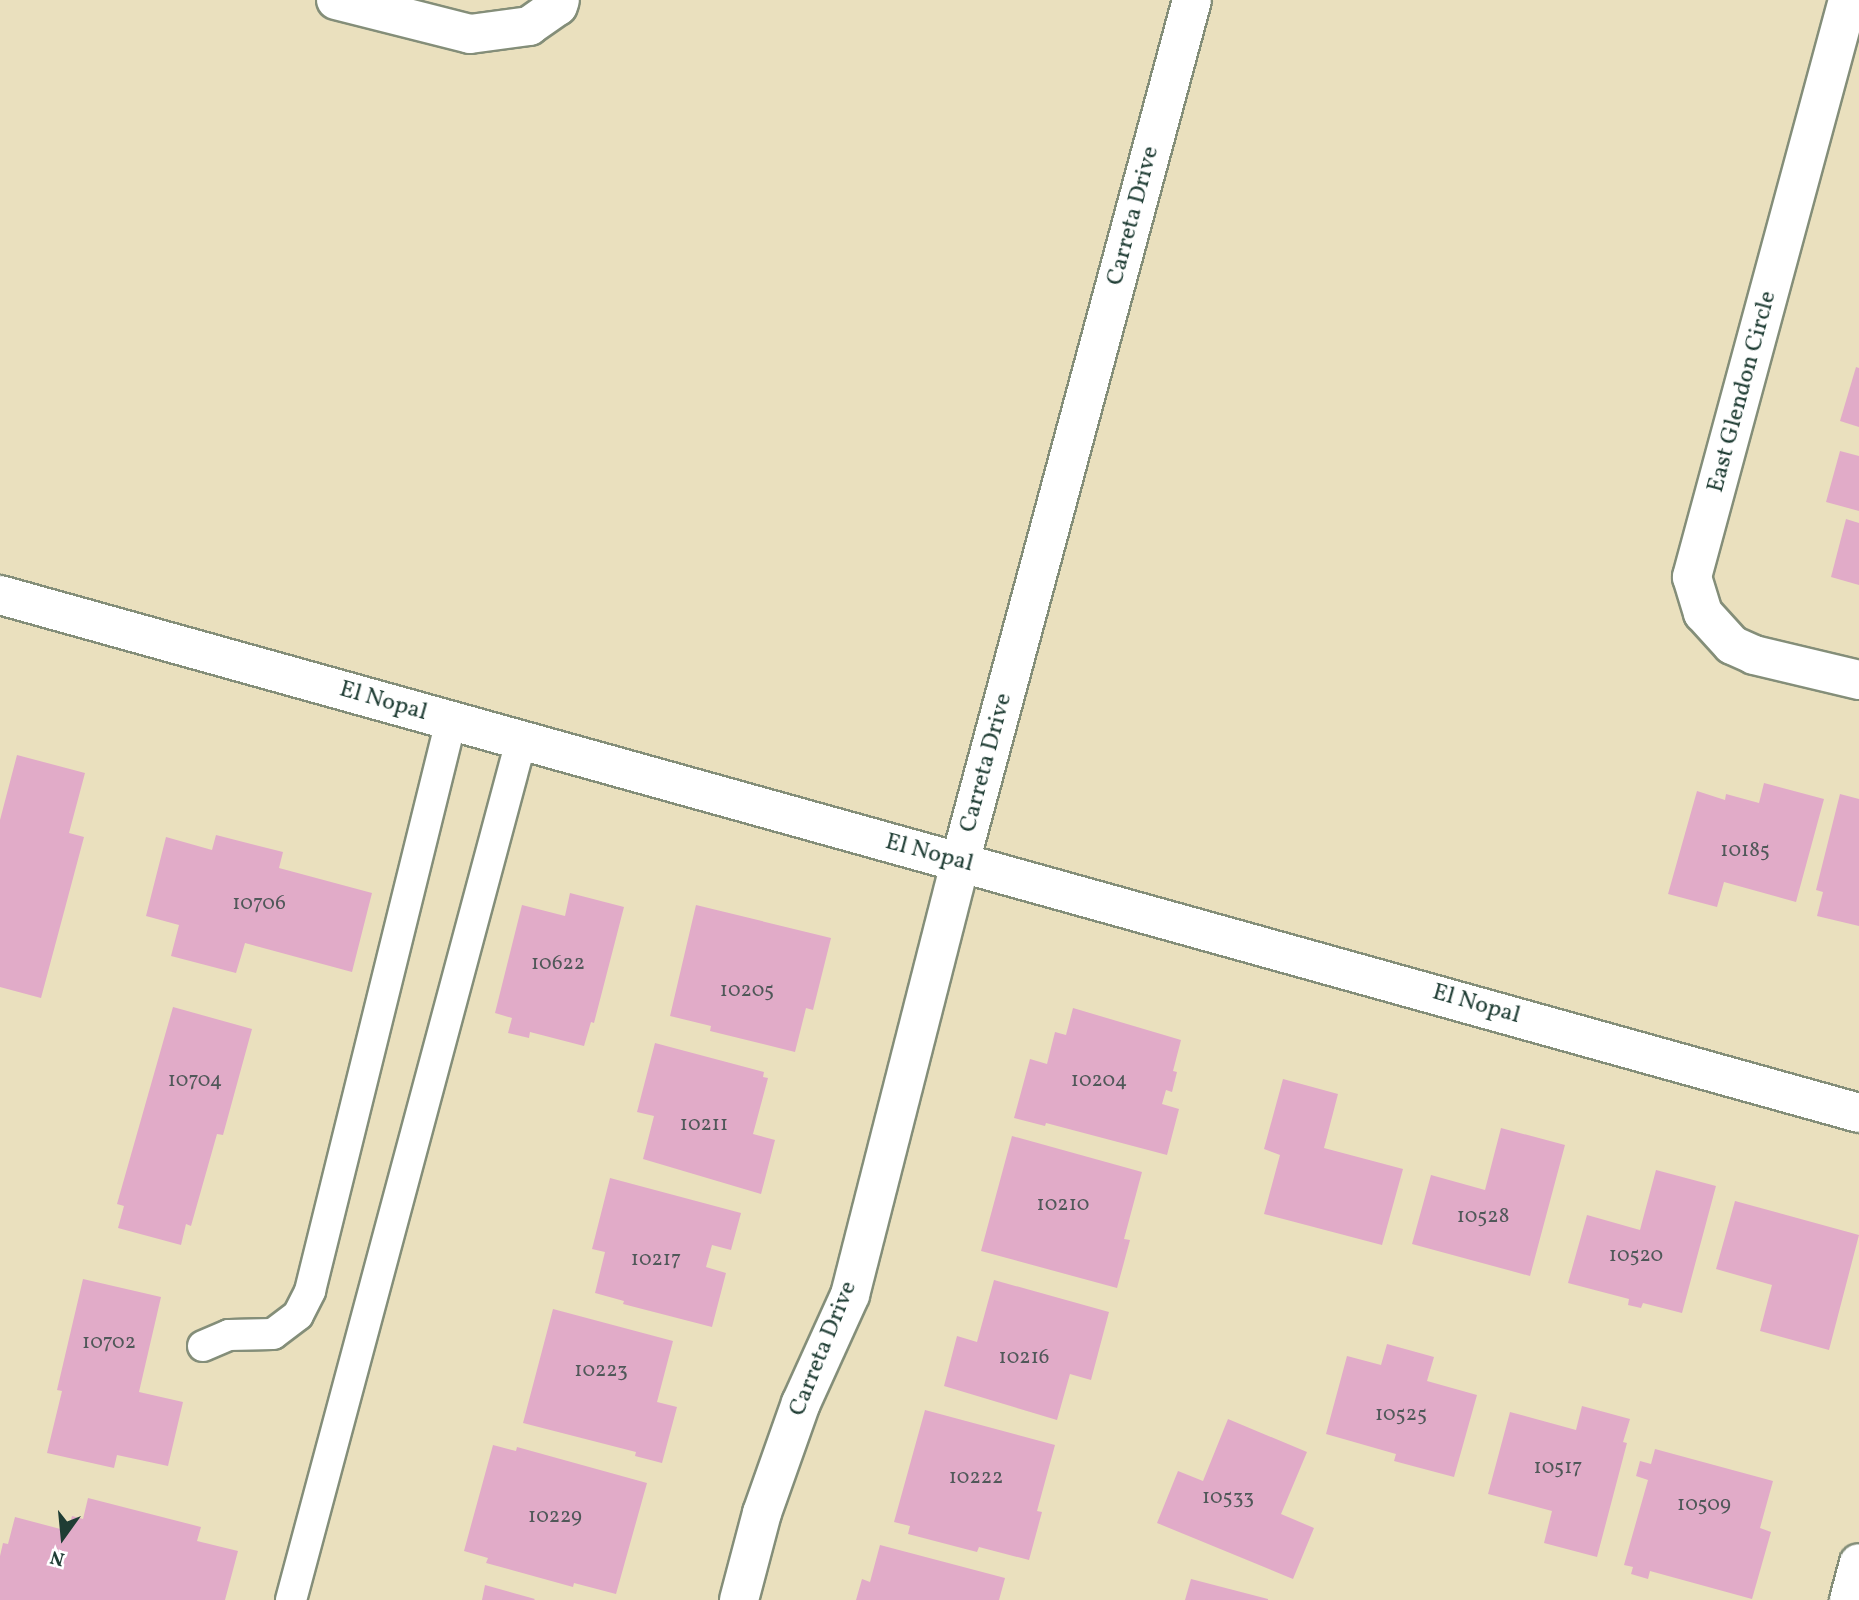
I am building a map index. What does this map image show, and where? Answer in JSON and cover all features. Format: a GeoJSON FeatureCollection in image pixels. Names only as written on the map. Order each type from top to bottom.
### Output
{"type":"FeatureCollection","features":[{"type":"Feature","properties":{"kind":"street"},"geometry":{"type":"LineString","coordinates":[[336,0],[470,34],[529,26],[558,6],[560,0]]}},
{"type":"Feature","properties":{"kind":"street","name":"Carreta Drive"},"geometry":{"type":"LineString","coordinates":[[739,1600],[762,1513],[801,1403],[850,1295],[960,862],[1192,0]]}},
{"type":"Feature","properties":{"kind":"street","name":"East Glendon Circle"},"geometry":{"type":"LineString","coordinates":[[1848,0],[1692,577],[1703,613],[1732,645],[1754,655],[1859,680]]}},
{"type":"Feature","properties":{"kind":"street","name":"El Nopal"},"geometry":{"type":"LineString","coordinates":[[0,595],[1859,1112]]}},
{"type":"Feature","properties":{"kind":"street"},"geometry":{"type":"LineString","coordinates":[[1849,1600],[1859,1563]]}},
{"type":"Feature","properties":{"kind":"lane"},"geometry":{"type":"LineString","coordinates":[[203,1346],[229,1335],[273,1334],[298,1315],[310,1292],[451,721]]}},
{"type":"Feature","properties":{"kind":"lane"},"geometry":{"type":"LineString","coordinates":[[291,1600],[521,741]]}},
{"type":"Feature","properties":{"kind":"building"},"geometry":{"type":"Polygon","coordinates":[[[1856,367],[1859,368],[1859,427],[1840,421],[1856,367]]]}},
{"type":"Feature","properties":{"kind":"building"},"geometry":{"type":"Polygon","coordinates":[[[1840,451],[1859,456],[1859,511],[1826,502],[1840,451]]]}},
{"type":"Feature","properties":{"kind":"building"},"geometry":{"type":"Polygon","coordinates":[[[1846,519],[1859,523],[1859,585],[1831,577],[1846,519]]]}},
{"type":"Feature","properties":{"kind":"building"},"geometry":{"type":"Polygon","coordinates":[[[17,755],[85,773],[69,833],[84,837],[41,998],[0,987],[0,820],[17,755]]]}},
{"type":"Feature","properties":{"kind":"building"},"geometry":{"type":"Polygon","coordinates":[[[1764,783],[1824,799],[1796,902],[1724,882],[1717,907],[1668,894],[1697,791],[1725,800],[1726,794],[1759,803],[1764,783]]]}},
{"type":"Feature","properties":{"kind":"building"},"geometry":{"type":"Polygon","coordinates":[[[1840,794],[1859,799],[1859,926],[1817,916],[1823,892],[1816,890],[1840,794]]]}},
{"type":"Feature","properties":{"kind":"building"},"geometry":{"type":"Polygon","coordinates":[[[216,835],[283,852],[279,868],[372,893],[352,972],[245,943],[236,973],[171,956],[179,925],[146,916],[166,837],[212,850],[216,835]]]}},
{"type":"Feature","properties":{"kind":"building"},"geometry":{"type":"Polygon","coordinates":[[[570,893],[624,907],[594,1023],[591,1022],[584,1046],[530,1032],[529,1038],[508,1033],[512,1018],[495,1013],[522,905],[565,916],[570,893]]]}},
{"type":"Feature","properties":{"kind":"building"},"geometry":{"type":"Polygon","coordinates":[[[696,905],[831,938],[813,1010],[806,1008],[795,1052],[710,1031],[711,1026],[670,1016],[696,905]]]}},
{"type":"Feature","properties":{"kind":"building"},"geometry":{"type":"Polygon","coordinates":[[[173,1007],[252,1029],[223,1135],[217,1134],[191,1226],[186,1224],[181,1245],[118,1228],[124,1206],[117,1204],[173,1007]]]}},
{"type":"Feature","properties":{"kind":"building"},"geometry":{"type":"Polygon","coordinates":[[[1073,1008],[1181,1040],[1173,1071],[1177,1072],[1172,1092],[1166,1090],[1162,1104],[1179,1109],[1167,1155],[1046,1123],[1045,1126],[1014,1118],[1030,1059],[1047,1064],[1055,1032],[1066,1035],[1073,1008]]]}},
{"type":"Feature","properties":{"kind":"building"},"geometry":{"type":"Polygon","coordinates":[[[655,1043],[764,1072],[763,1077],[768,1078],[753,1134],[775,1140],[761,1194],[643,1159],[654,1116],[637,1112],[655,1043]]]}},
{"type":"Feature","properties":{"kind":"building"},"geometry":{"type":"Polygon","coordinates":[[[1283,1079],[1338,1094],[1324,1148],[1403,1169],[1382,1245],[1264,1214],[1280,1155],[1264,1149],[1283,1079]]]}},
{"type":"Feature","properties":{"kind":"building"},"geometry":{"type":"Polygon","coordinates":[[[1501,1128],[1565,1145],[1530,1276],[1412,1244],[1431,1175],[1485,1190],[1501,1128]]]}},
{"type":"Feature","properties":{"kind":"building"},"geometry":{"type":"Polygon","coordinates":[[[1012,1136],[1142,1172],[1124,1239],[1130,1240],[1117,1288],[981,1251],[1012,1136]]]}},
{"type":"Feature","properties":{"kind":"building"},"geometry":{"type":"Polygon","coordinates":[[[1656,1170],[1716,1186],[1682,1313],[1643,1303],[1641,1308],[1628,1305],[1629,1299],[1568,1283],[1587,1215],[1640,1230],[1656,1170]]]}},
{"type":"Feature","properties":{"kind":"building"},"geometry":{"type":"Polygon","coordinates":[[[610,1178],[741,1213],[731,1250],[712,1245],[706,1267],[726,1273],[712,1327],[623,1304],[624,1301],[595,1293],[605,1252],[592,1249],[610,1178]]]}},
{"type":"Feature","properties":{"kind":"building"},"geometry":{"type":"Polygon","coordinates":[[[1735,1201],[1859,1235],[1829,1350],[1760,1331],[1772,1285],[1716,1269],[1735,1201]]]}},
{"type":"Feature","properties":{"kind":"building"},"geometry":{"type":"Polygon","coordinates":[[[83,1279],[161,1297],[139,1392],[183,1402],[168,1466],[117,1455],[114,1468],[47,1453],[62,1391],[57,1390],[83,1279]]]}},
{"type":"Feature","properties":{"kind":"building"},"geometry":{"type":"Polygon","coordinates":[[[994,1280],[1109,1312],[1091,1380],[1070,1374],[1057,1420],[944,1386],[957,1336],[977,1342],[994,1280]]]}},
{"type":"Feature","properties":{"kind":"building"},"geometry":{"type":"Polygon","coordinates":[[[553,1309],[673,1341],[657,1402],[677,1407],[662,1463],[635,1456],[636,1452],[523,1423],[553,1309]]]}},
{"type":"Feature","properties":{"kind":"building"},"geometry":{"type":"Polygon","coordinates":[[[1387,1344],[1434,1357],[1427,1381],[1477,1395],[1454,1477],[1394,1461],[1396,1454],[1326,1434],[1347,1356],[1381,1365],[1387,1344]]]}},
{"type":"Feature","properties":{"kind":"building"},"geometry":{"type":"Polygon","coordinates":[[[1582,1406],[1630,1419],[1623,1442],[1627,1443],[1597,1557],[1544,1543],[1552,1511],[1488,1494],[1510,1412],[1576,1430],[1582,1406]]]}},
{"type":"Feature","properties":{"kind":"building"},"geometry":{"type":"Polygon","coordinates":[[[925,1410],[1055,1445],[1037,1511],[1042,1512],[1029,1560],[979,1547],[977,1552],[908,1534],[910,1526],[894,1522],[925,1410]]]}},
{"type":"Feature","properties":{"kind":"building"},"geometry":{"type":"Polygon","coordinates":[[[1228,1419],[1307,1452],[1281,1514],[1314,1528],[1293,1579],[1157,1523],[1178,1471],[1203,1481],[1228,1419]]]}},
{"type":"Feature","properties":{"kind":"building"},"geometry":{"type":"Polygon","coordinates":[[[493,1445],[516,1451],[517,1447],[647,1483],[616,1594],[574,1583],[573,1587],[486,1563],[488,1558],[464,1551],[493,1445]]]}},
{"type":"Feature","properties":{"kind":"building"},"geometry":{"type":"Polygon","coordinates":[[[1655,1449],[1773,1481],[1760,1528],[1771,1532],[1752,1599],[1650,1571],[1648,1579],[1631,1574],[1633,1567],[1624,1565],[1648,1480],[1636,1476],[1640,1461],[1651,1464],[1655,1449]]]}},
{"type":"Feature","properties":{"kind":"building"},"geometry":{"type":"Polygon","coordinates":[[[88,1498],[201,1527],[197,1541],[238,1551],[225,1600],[0,1600],[0,1556],[3,1543],[8,1544],[15,1517],[68,1531],[72,1516],[83,1519],[88,1498]]]}},
{"type":"Feature","properties":{"kind":"building"},"geometry":{"type":"Polygon","coordinates":[[[880,1545],[1005,1578],[999,1600],[856,1600],[862,1579],[870,1582],[880,1545]]]}},
{"type":"Feature","properties":{"kind":"building"},"geometry":{"type":"Polygon","coordinates":[[[1191,1579],[1268,1599],[1268,1600],[1185,1600],[1191,1579]]]}},
{"type":"Feature","properties":{"kind":"building"},"geometry":{"type":"Polygon","coordinates":[[[485,1585],[535,1599],[482,1600],[485,1585]]]}}]}
